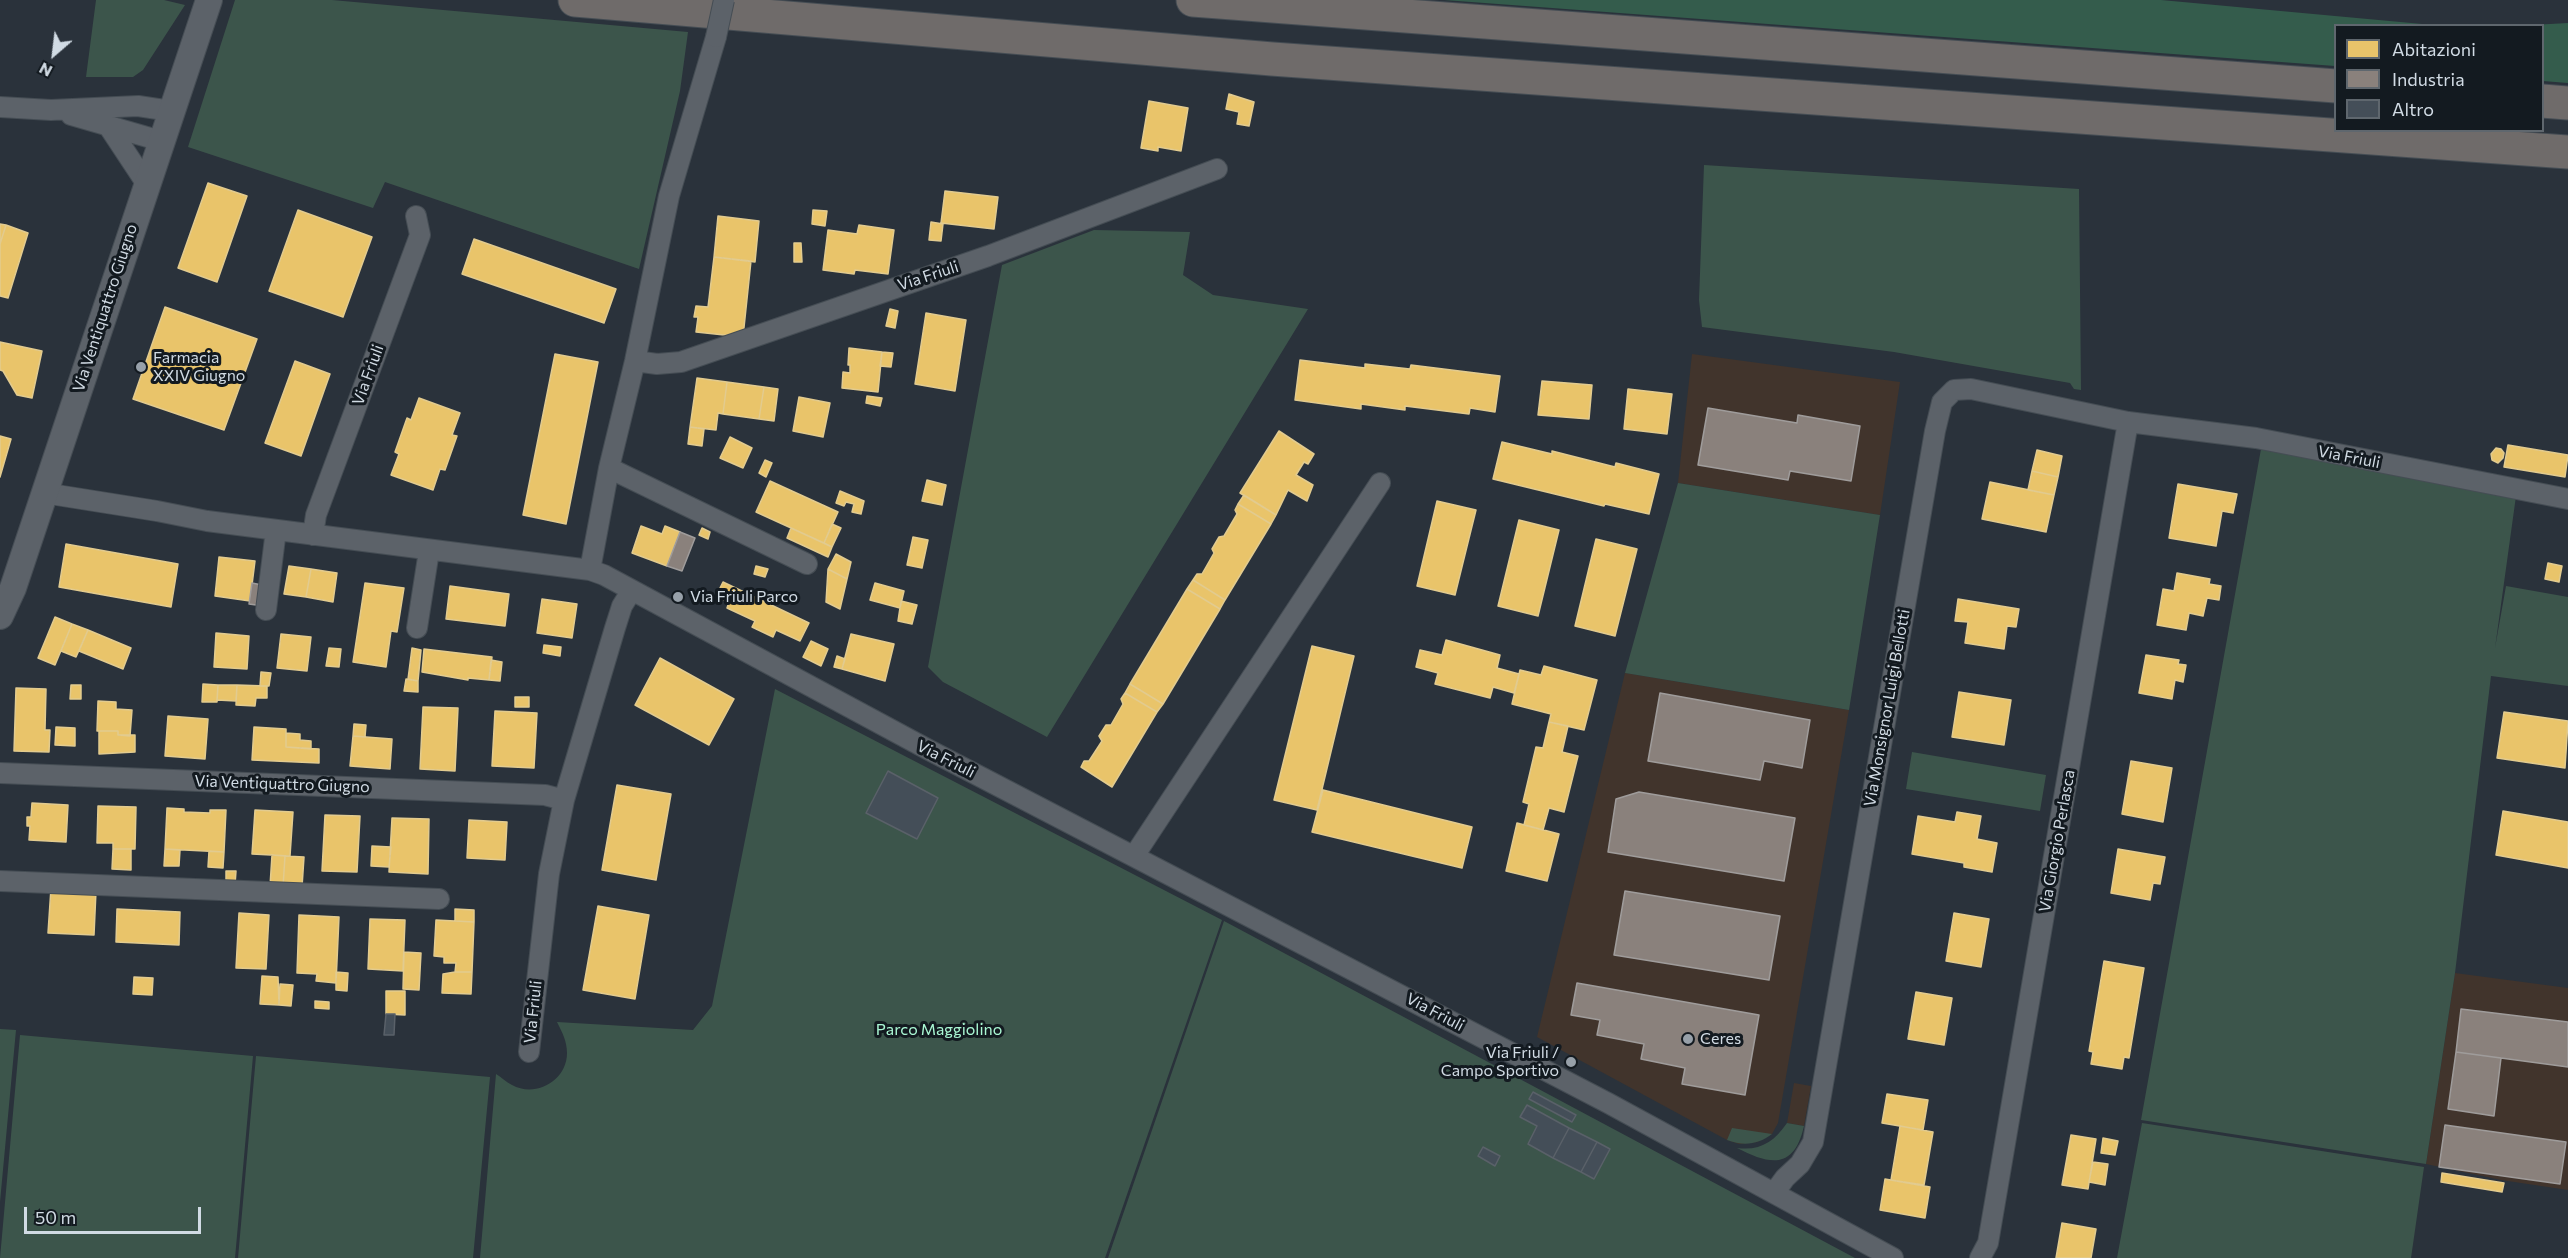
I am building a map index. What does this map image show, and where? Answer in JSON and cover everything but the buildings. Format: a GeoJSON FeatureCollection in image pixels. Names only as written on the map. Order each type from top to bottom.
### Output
{"type":"FeatureCollection","features":[{"type":"Feature","properties":{"kind":"highway"},"geometry":{"type":"LineString","coordinates":[[575,0],[1272,59],[2568,152]]}},
{"type":"Feature","properties":{"kind":"highway"},"geometry":{"type":"LineString","coordinates":[[1193,0],[2334,86]]}},
{"type":"Feature","properties":{"kind":"highway"},"geometry":{"type":"LineString","coordinates":[[2544,101],[2568,103]]}},
{"type":"Feature","properties":{"kind":"street","name":"Via Ventiquattro Giugno"},"geometry":{"type":"LineString","coordinates":[[0,616],[13,588],[160,141],[209,0]]}},
{"type":"Feature","properties":{"kind":"street"},"geometry":{"type":"LineString","coordinates":[[590,570],[609,468],[635,361],[669,196],[716,37],[724,0]]}},
{"type":"Feature","properties":{"kind":"street"},"geometry":{"type":"LineString","coordinates":[[0,107],[51,110],[138,106],[171,111]]}},
{"type":"Feature","properties":{"kind":"street"},"geometry":{"type":"LineString","coordinates":[[51,110],[107,124],[160,141]]}},
{"type":"Feature","properties":{"kind":"street"},"geometry":{"type":"LineString","coordinates":[[107,124],[146,183]]}},
{"type":"Feature","properties":{"kind":"street","name":"Via Friuli"},"geometry":{"type":"LineString","coordinates":[[635,361],[657,364],[681,362],[988,256],[1217,169]]}},
{"type":"Feature","properties":{"kind":"street","name":"Via Friuli"},"geometry":{"type":"LineString","coordinates":[[313,535],[316,515],[420,235],[416,216]]}},
{"type":"Feature","properties":{"kind":"street","name":"Via Monsignor Luigi Bellotti"},"geometry":{"type":"LineString","coordinates":[[1774,1193],[1785,1178],[1800,1164],[1813,1142],[1935,431],[1942,402],[1954,390],[1971,389],[2128,422]]}},
{"type":"Feature","properties":{"kind":"street","name":"Via Friuli"},"geometry":{"type":"LineString","coordinates":[[2128,422],[2256,438],[2568,499]]}},
{"type":"Feature","properties":{"kind":"street","name":"Via Giorgio Perlasca"},"geometry":{"type":"LineString","coordinates":[[1980,1258],[1988,1243],[2128,422]]}},
{"type":"Feature","properties":{"kind":"street"},"geometry":{"type":"LineString","coordinates":[[609,468],[807,564]]}},
{"type":"Feature","properties":{"kind":"street"},"geometry":{"type":"LineString","coordinates":[[1134,856],[1380,483]]}},
{"type":"Feature","properties":{"kind":"street","name":"Via Friuli"},"geometry":{"type":"LineString","coordinates":[[44,493],[207,521],[590,570],[604,575],[929,750],[1577,1086],[1893,1258]]}},
{"type":"Feature","properties":{"kind":"street"},"geometry":{"type":"LineString","coordinates":[[266,610],[276,530]]}},
{"type":"Feature","properties":{"kind":"street"},"geometry":{"type":"LineString","coordinates":[[417,628],[429,551]]}},
{"type":"Feature","properties":{"kind":"street","name":"Via Friuli"},"geometry":{"type":"LineString","coordinates":[[529,1052],[549,874],[564,800],[622,606],[632,590]]}},
{"type":"Feature","properties":{"kind":"street","name":"Via Ventiquattro Giugno"},"geometry":{"type":"LineString","coordinates":[[0,773],[544,795],[564,800]]}},
{"type":"Feature","properties":{"kind":"street"},"geometry":{"type":"LineString","coordinates":[[0,880],[439,899]]}},
{"type":"Feature","properties":{"kind":"shaded area"},"geometry":{"type":"Polygon","coordinates":[[[1692,354],[1900,382],[1880,515],[1678,483],[1692,354]]]}},
{"type":"Feature","properties":{"kind":"shaded area"},"geometry":{"type":"Polygon","coordinates":[[[1625,673],[1849,710],[1778,1123],[1772,1134],[1757,1142],[1739,1144],[1727,1140],[1537,1037],[1625,673]]]}},
{"type":"Feature","properties":{"kind":"shaded area"},"geometry":{"type":"Polygon","coordinates":[[[2455,973],[2568,988],[2568,1190],[2501,1180],[2426,1164],[2455,973]]]}},
{"type":"Feature","properties":{"kind":"shaded area"},"geometry":{"type":"Polygon","coordinates":[[[1794,1083],[1811,1086],[1804,1126],[1787,1123],[1794,1083]]]}},
{"type":"Feature","properties":{"kind":"green space"},"geometry":{"type":"Polygon","coordinates":[[[96,0],[164,0],[185,5],[143,70],[133,77],[86,77],[96,0]]]}},
{"type":"Feature","properties":{"kind":"green space"},"geometry":{"type":"Polygon","coordinates":[[[235,0],[332,0],[688,32],[680,91],[639,269],[385,182],[373,208],[188,147],[235,0]]]}},
{"type":"Feature","properties":{"kind":"green space"},"geometry":{"type":"Polygon","coordinates":[[[1444,0],[2161,0],[2422,24],[2334,24],[2334,66],[1444,0]]]}},
{"type":"Feature","properties":{"kind":"green space"},"geometry":{"type":"Polygon","coordinates":[[[2568,23],[2568,83],[2544,81],[2544,24],[2568,23]]]}},
{"type":"Feature","properties":{"kind":"green space"},"geometry":{"type":"Polygon","coordinates":[[[1704,165],[2079,189],[2081,390],[2074,389],[2070,383],[1894,352],[1702,327],[1699,300],[1704,165]]]}},
{"type":"Feature","properties":{"kind":"green space"},"geometry":{"type":"Polygon","coordinates":[[[1094,230],[1190,232],[1183,275],[1213,295],[1308,309],[1047,737],[943,682],[928,667],[1002,265],[1094,230]]]}},
{"type":"Feature","properties":{"kind":"green space"},"geometry":{"type":"Polygon","coordinates":[[[2261,449],[2516,496],[2495,648],[2506,586],[2568,597],[2568,686],[2491,676],[2455,973],[2426,1164],[2141,1120],[2261,449]]]}},
{"type":"Feature","properties":{"kind":"green space"},"geometry":{"type":"Polygon","coordinates":[[[1678,483],[1880,515],[1849,710],[1625,673],[1678,483]]]}},
{"type":"Feature","properties":{"kind":"green space","name":"Parco Maggiolino"},"geometry":{"type":"Polygon","coordinates":[[[775,689],[1222,920],[1105,1258],[480,1258],[496,1074],[521,1089],[540,1088],[556,1079],[566,1063],[567,1053],[557,1022],[693,1030],[712,1006],[775,689]]]}},
{"type":"Feature","properties":{"kind":"green space"},"geometry":{"type":"Polygon","coordinates":[[[1912,752],[2046,775],[2040,811],[1906,789],[1912,752]]]}},
{"type":"Feature","properties":{"kind":"green space"},"geometry":{"type":"Polygon","coordinates":[[[1224,921],[1855,1258],[1108,1258],[1224,921]]]}},
{"type":"Feature","properties":{"kind":"green space"},"geometry":{"type":"Polygon","coordinates":[[[0,1029],[16,1030],[0,1202],[0,1029]]]}},
{"type":"Feature","properties":{"kind":"green space"},"geometry":{"type":"Polygon","coordinates":[[[20,1035],[253,1056],[235,1258],[0,1258],[20,1035]]]}},
{"type":"Feature","properties":{"kind":"green space"},"geometry":{"type":"Polygon","coordinates":[[[256,1056],[490,1077],[473,1258],[238,1258],[256,1056]]]}},
{"type":"Feature","properties":{"kind":"green space"},"geometry":{"type":"Polygon","coordinates":[[[1787,1123],[1804,1126],[1800,1140],[1787,1157],[1770,1160],[1737,1148],[1753,1148],[1766,1144],[1787,1123]]]}},
{"type":"Feature","properties":{"kind":"green space"},"geometry":{"type":"Polygon","coordinates":[[[2142,1123],[2424,1167],[2411,1258],[2117,1258],[2142,1123]]]}},
{"type":"Feature","properties":{"kind":"green space"},"geometry":{"type":"Polygon","coordinates":[[[1732,1128],[1772,1134],[1756,1142],[1739,1143],[1727,1140],[1732,1128]]]}},
{"type":"Feature","properties":{"kind":"place","name":"Farmacia XXIV Giugno"},"geometry":{"type":"Point","coordinates":[141,367]}},
{"type":"Feature","properties":{"kind":"place","name":"Via Friuli Parco"},"geometry":{"type":"Point","coordinates":[678,597]}},
{"type":"Feature","properties":{"kind":"place","name":"Ceres"},"geometry":{"type":"Point","coordinates":[1688,1039]}},
{"type":"Feature","properties":{"kind":"place","name":"Via Friuli / Campo Sportivo"},"geometry":{"type":"Point","coordinates":[1571,1062]}}]}
